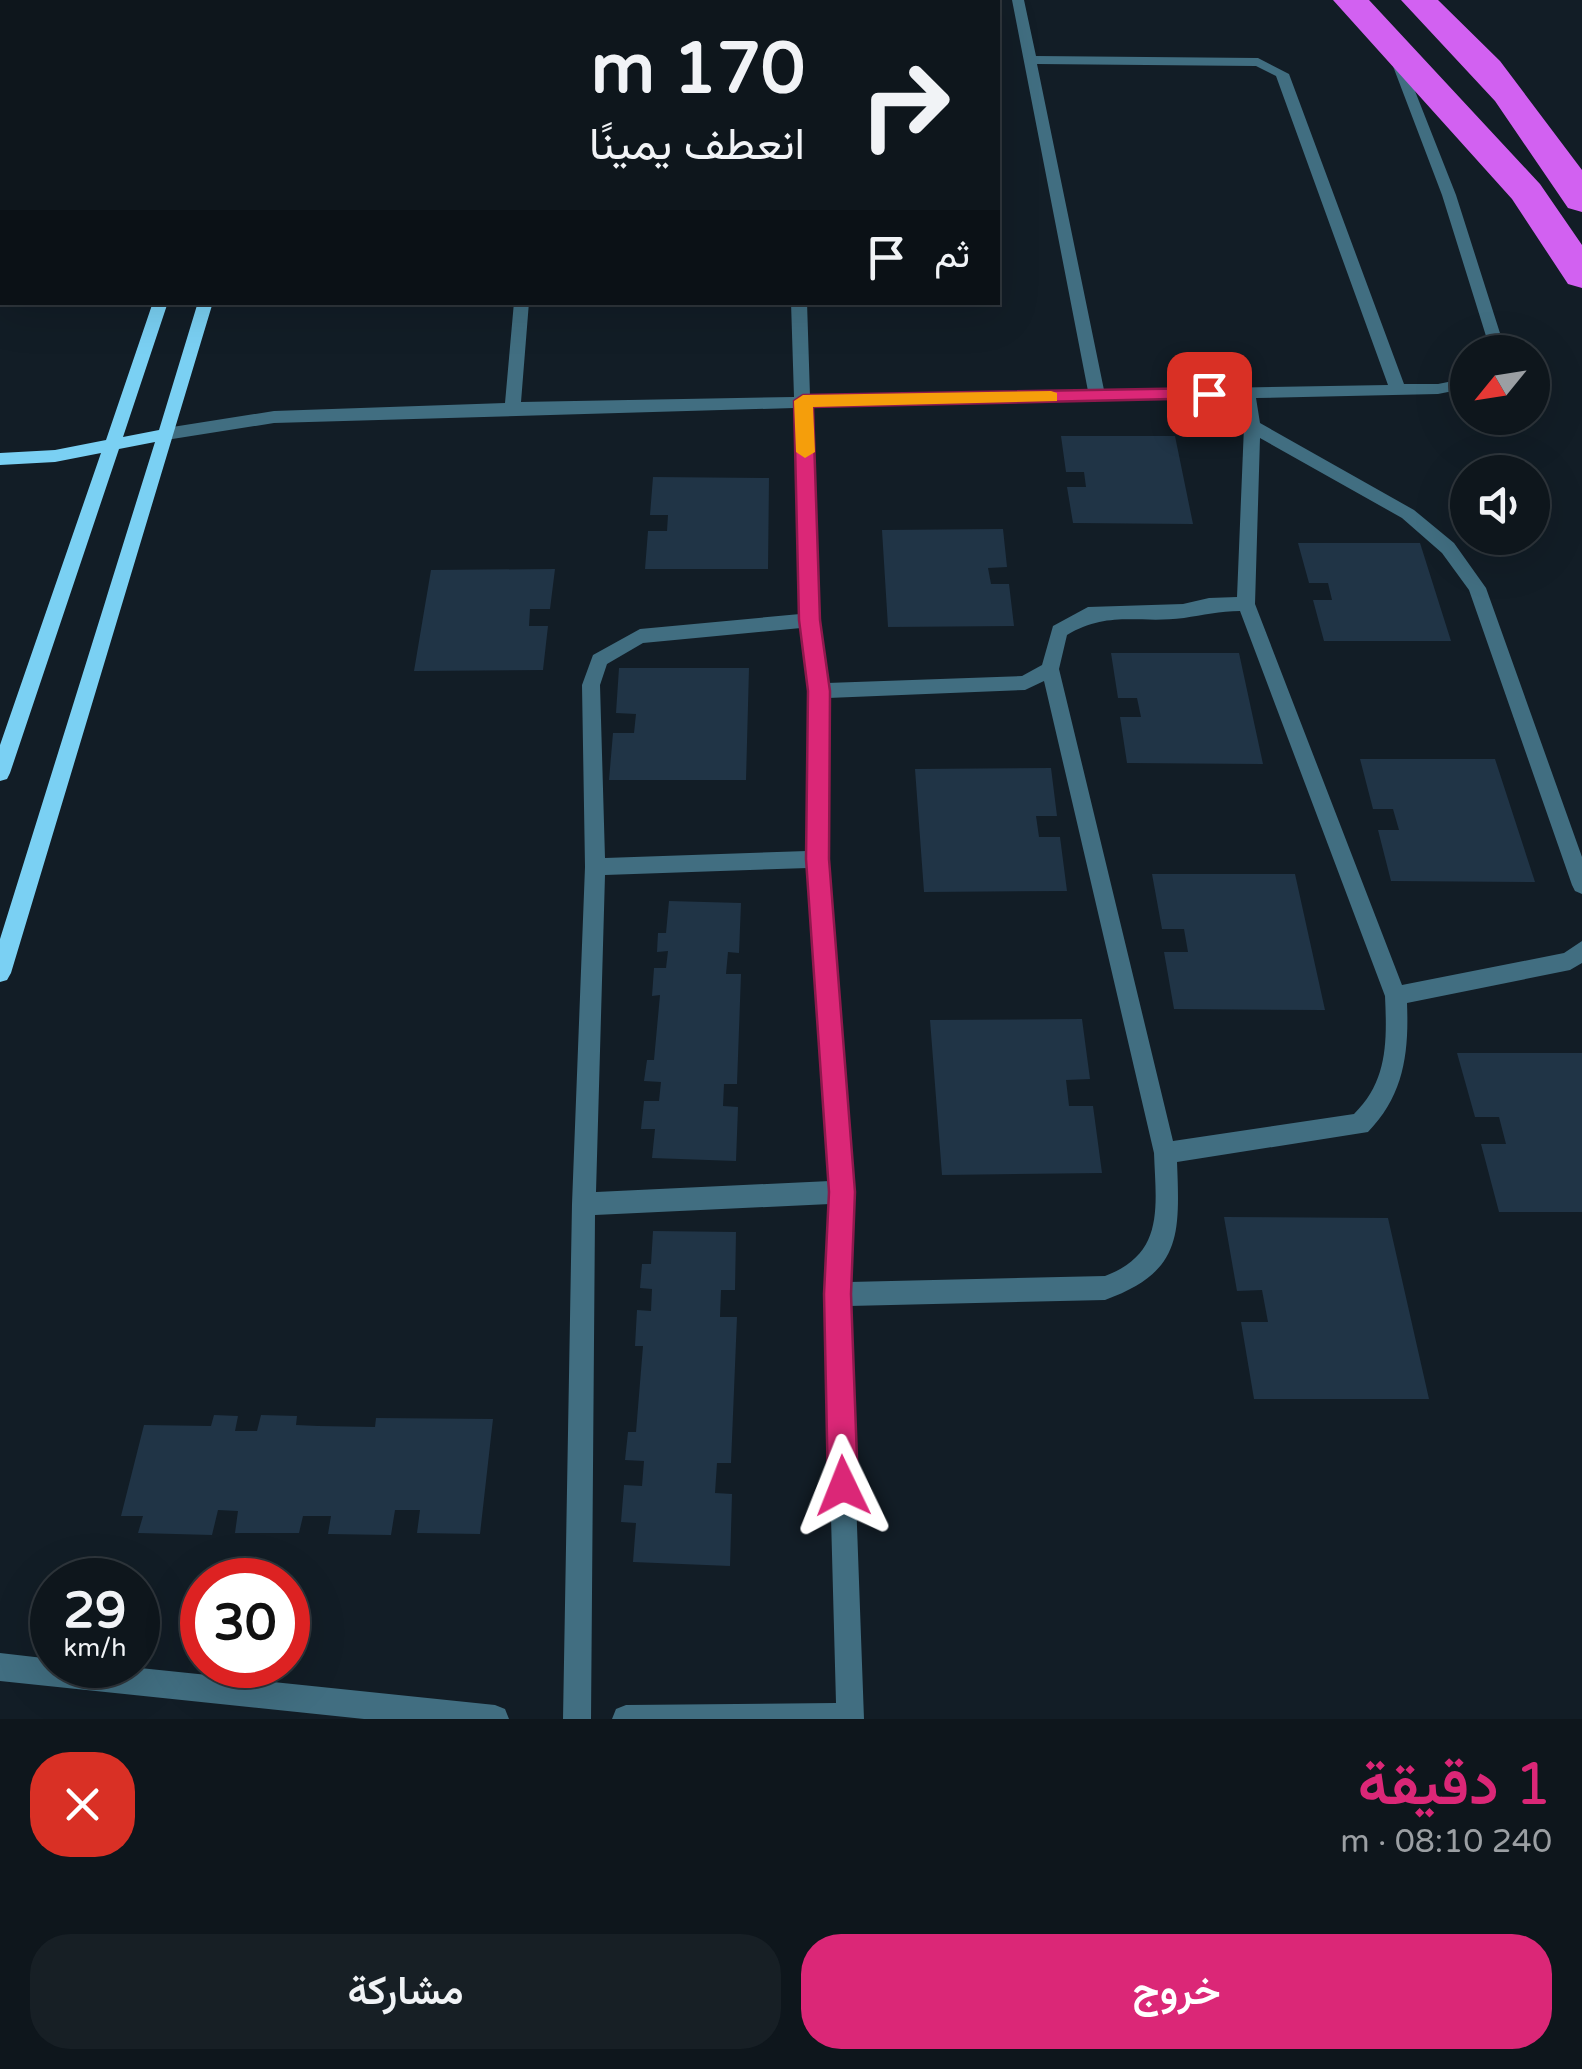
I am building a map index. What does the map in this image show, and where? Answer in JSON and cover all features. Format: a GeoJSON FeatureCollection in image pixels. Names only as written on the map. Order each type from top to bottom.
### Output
{"type":"FeatureCollection","features":[{"type":"Feature","properties":{"kind":"highway"},"geometry":{"type":"LineString","coordinates":[[1350,0],[1526,192],[1582,275]]}},
{"type":"Feature","properties":{"kind":"highway"},"geometry":{"type":"LineString","coordinates":[[1384,35],[1398,20],[1428,8],[1484,64],[1539,132],[1582,200]]}},
{"type":"Feature","properties":{"kind":"highway"},"geometry":{"type":"LineString","coordinates":[[1420,74],[1447,75],[1484,64]]}},
{"type":"Feature","properties":{"kind":"main road"},"geometry":{"type":"LineString","coordinates":[[0,774],[160,305]]}},
{"type":"Feature","properties":{"kind":"main road"},"geometry":{"type":"LineString","coordinates":[[0,973],[205,305]]}},
{"type":"Feature","properties":{"kind":"main road"},"geometry":{"type":"LineString","coordinates":[[0,460],[55,456],[166,434]]}},
{"type":"Feature","properties":{"kind":"street"},"geometry":{"type":"LineString","coordinates":[[1018,0],[1098,396]]}},
{"type":"Feature","properties":{"kind":"street"},"geometry":{"type":"LineString","coordinates":[[1384,35],[1449,194],[1494,335]]}},
{"type":"Feature","properties":{"kind":"street"},"geometry":{"type":"LineString","coordinates":[[1029,60],[1258,62],[1282,74],[1398,390]]}},
{"type":"Feature","properties":{"kind":"street"},"geometry":{"type":"LineString","coordinates":[[512,408],[522,305]]}},
{"type":"Feature","properties":{"kind":"street"},"geometry":{"type":"LineString","coordinates":[[626,1719],[850,1718],[837,1294],[842,1192],[817,859],[819,691],[810,620],[799,305]]}},
{"type":"Feature","properties":{"kind":"street"},"geometry":{"type":"LineString","coordinates":[[166,434],[274,417],[512,408],[1450,387]]}},
{"type":"Feature","properties":{"kind":"street"},"geometry":{"type":"LineString","coordinates":[[1166,1153],[1360,1124],[1377,1110],[1399,1056],[1396,996],[1246,604],[1252,426],[1246,393]]}},
{"type":"Feature","properties":{"kind":"street"},"geometry":{"type":"LineString","coordinates":[[1252,426],[1408,514],[1448,548],[1477,588],[1582,885]]}},
{"type":"Feature","properties":{"kind":"street"},"geometry":{"type":"LineString","coordinates":[[837,1294],[1106,1288],[1139,1274],[1156,1250],[1167,1216],[1166,1153],[1050,669],[1060,631],[1088,614],[1183,611],[1209,605],[1246,604]]}},
{"type":"Feature","properties":{"kind":"street"},"geometry":{"type":"LineString","coordinates":[[577,1719],[584,1204],[595,867],[591,685],[599,660],[640,636],[810,620]]}},
{"type":"Feature","properties":{"kind":"street"},"geometry":{"type":"LineString","coordinates":[[819,691],[1025,682],[1050,669]]}},
{"type":"Feature","properties":{"kind":"street"},"geometry":{"type":"LineString","coordinates":[[595,867],[817,859]]}},
{"type":"Feature","properties":{"kind":"street"},"geometry":{"type":"LineString","coordinates":[[1396,996],[1570,961],[1582,950]]}},
{"type":"Feature","properties":{"kind":"street"},"geometry":{"type":"LineString","coordinates":[[584,1204],[842,1192]]}},
{"type":"Feature","properties":{"kind":"street"},"geometry":{"type":"LineString","coordinates":[[0,1670],[495,1719]]}},
{"type":"Feature","properties":{"kind":"building"},"geometry":{"type":"Polygon","coordinates":[[[1061,436],[1175,436],[1193,524],[1073,523],[1067,487],[1086,487],[1084,472],[1066,472],[1061,436]]]}},
{"type":"Feature","properties":{"kind":"building"},"geometry":{"type":"Polygon","coordinates":[[[653,477],[769,478],[768,569],[645,569],[648,531],[667,531],[668,515],[650,515],[653,477]]]}},
{"type":"Feature","properties":{"kind":"building"},"geometry":{"type":"Polygon","coordinates":[[[1003,529],[1007,567],[988,568],[991,584],[1009,584],[1014,626],[888,627],[882,530],[1003,529]]]}},
{"type":"Feature","properties":{"kind":"building"},"geometry":{"type":"Polygon","coordinates":[[[1298,543],[1420,543],[1451,641],[1324,641],[1313,600],[1332,600],[1328,583],[1309,583],[1298,543]]]}},
{"type":"Feature","properties":{"kind":"building"},"geometry":{"type":"Polygon","coordinates":[[[555,569],[550,609],[530,609],[529,626],[548,626],[543,670],[414,671],[431,570],[555,569]]]}},
{"type":"Feature","properties":{"kind":"building"},"geometry":{"type":"Polygon","coordinates":[[[1111,653],[1239,653],[1263,764],[1127,763],[1120,717],[1141,717],[1137,698],[1118,698],[1111,653]]]}},
{"type":"Feature","properties":{"kind":"building"},"geometry":{"type":"Polygon","coordinates":[[[619,668],[749,668],[746,780],[609,780],[613,733],[634,733],[636,714],[616,713],[619,668]]]}},
{"type":"Feature","properties":{"kind":"building"},"geometry":{"type":"Polygon","coordinates":[[[1360,759],[1495,759],[1535,882],[1391,881],[1378,830],[1399,830],[1393,809],[1373,809],[1360,759]]]}},
{"type":"Feature","properties":{"kind":"building"},"geometry":{"type":"Polygon","coordinates":[[[1051,768],[1057,816],[1036,816],[1039,837],[1060,837],[1067,891],[924,892],[915,769],[1051,768]]]}},
{"type":"Feature","properties":{"kind":"building"},"geometry":{"type":"Polygon","coordinates":[[[1152,874],[1295,874],[1325,1010],[1174,1009],[1164,952],[1188,952],[1184,929],[1162,929],[1152,874]]]}},
{"type":"Feature","properties":{"kind":"building"},"geometry":{"type":"Polygon","coordinates":[[[669,901],[741,903],[739,953],[728,952],[726,974],[741,974],[737,1084],[724,1084],[723,1106],[738,1107],[736,1161],[652,1158],[655,1129],[641,1129],[644,1101],[659,1101],[661,1082],[644,1081],[647,1060],[654,1060],[660,995],[652,996],[654,968],[666,968],[668,951],[657,952],[658,933],[666,933],[669,901]]]}},
{"type":"Feature","properties":{"kind":"building"},"geometry":{"type":"Polygon","coordinates":[[[1082,1019],[1090,1079],[1066,1080],[1069,1106],[1093,1106],[1102,1173],[942,1175],[930,1020],[1082,1019]]]}},
{"type":"Feature","properties":{"kind":"building"},"geometry":{"type":"Polygon","coordinates":[[[1457,1053],[1582,1053],[1582,1212],[1499,1212],[1481,1144],[1506,1144],[1499,1117],[1475,1117],[1457,1053]]]}},
{"type":"Feature","properties":{"kind":"building"},"geometry":{"type":"Polygon","coordinates":[[[1224,1217],[1388,1218],[1429,1399],[1254,1399],[1241,1322],[1268,1322],[1262,1290],[1237,1291],[1224,1217]]]}},
{"type":"Feature","properties":{"kind":"building"},"geometry":{"type":"Polygon","coordinates":[[[653,1231],[736,1232],[735,1290],[721,1290],[720,1317],[737,1317],[731,1463],[717,1463],[715,1493],[732,1494],[730,1566],[633,1562],[636,1523],[621,1522],[624,1485],[642,1486],[644,1461],[625,1460],[628,1432],[636,1432],[643,1346],[635,1346],[637,1310],[651,1311],[652,1289],[640,1288],[642,1264],[651,1264],[653,1231]]]}},
{"type":"Feature","properties":{"kind":"building"},"geometry":{"type":"Polygon","coordinates":[[[214,1415],[238,1416],[235,1431],[257,1431],[261,1415],[297,1416],[296,1425],[375,1427],[376,1418],[493,1419],[480,1534],[417,1533],[420,1510],[395,1510],[391,1535],[328,1534],[331,1516],[303,1516],[299,1533],[235,1533],[238,1511],[218,1510],[212,1535],[138,1533],[143,1516],[121,1516],[144,1425],[211,1426],[214,1415]]]}},
{"type":"Feature","properties":{"kind":"slow traffic"},"geometry":{"type":"LineString","coordinates":[[805,452],[803,401],[1051,397]]}},
{"type":"Feature","properties":{"kind":"route"},"geometry":{"type":"LineString","coordinates":[[843,1486],[837,1294],[842,1192],[817,859],[819,691],[810,620],[803,401],[1209,394]]}}]}
